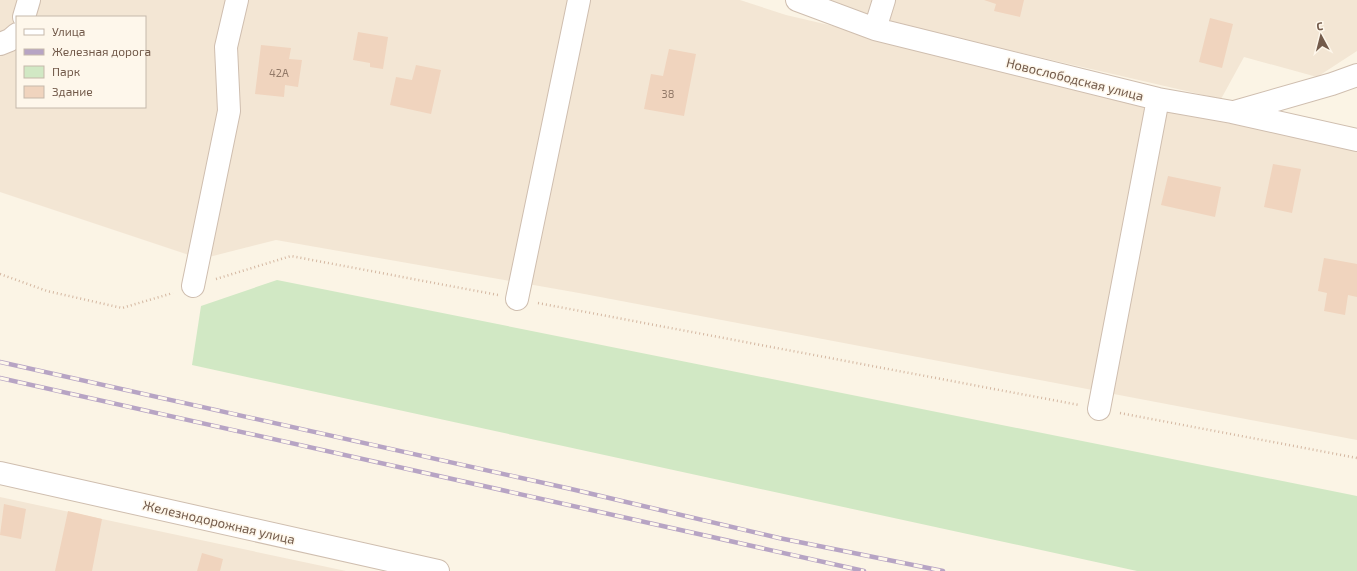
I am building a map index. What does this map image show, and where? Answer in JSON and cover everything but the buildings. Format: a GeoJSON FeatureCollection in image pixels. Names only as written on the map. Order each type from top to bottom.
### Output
{"type":"FeatureCollection","features":[{"type":"Feature","properties":{"kind":"street"},"geometry":{"type":"LineString","coordinates":[[24,16],[28,0]]}},
{"type":"Feature","properties":{"kind":"street"},"geometry":{"type":"LineString","coordinates":[[198,285],[229,111],[226,47],[236,0]]}},
{"type":"Feature","properties":{"kind":"street"},"geometry":{"type":"LineString","coordinates":[[517,299],[579,0]]}},
{"type":"Feature","properties":{"kind":"street","name":"Новослободская улица"},"geometry":{"type":"LineString","coordinates":[[797,0],[875,29],[1158,99],[1232,112],[1357,140]]}},
{"type":"Feature","properties":{"kind":"street"},"geometry":{"type":"LineString","coordinates":[[875,29],[884,0]]}},
{"type":"Feature","properties":{"kind":"street"},"geometry":{"type":"LineString","coordinates":[[0,44],[10,40],[16,35]]}},
{"type":"Feature","properties":{"kind":"street"},"geometry":{"type":"LineString","coordinates":[[1232,112],[1332,84],[1357,75]]}},
{"type":"Feature","properties":{"kind":"street"},"geometry":{"type":"LineString","coordinates":[[1099,409],[1158,99]]}},
{"type":"Feature","properties":{"kind":"street","name":"Железнодорожная улица"},"geometry":{"type":"LineString","coordinates":[[0,473],[438,571]]}},
{"type":"Feature","properties":{"kind":"path"},"geometry":{"type":"LineString","coordinates":[[0,274],[47,291],[122,308],[291,256],[1357,458]]}},
{"type":"Feature","properties":{"kind":"shaded area"},"geometry":{"type":"Polygon","coordinates":[[[0,0],[740,0],[786,15],[1357,148],[1357,440],[579,293],[276,240],[201,259],[0,192],[0,0]]]}},
{"type":"Feature","properties":{"kind":"shaded area"},"geometry":{"type":"Polygon","coordinates":[[[831,0],[1357,0],[1357,51],[1317,77],[1244,57],[1221,99],[870,18],[831,0]]]}},
{"type":"Feature","properties":{"kind":"shaded area"},"geometry":{"type":"Polygon","coordinates":[[[0,497],[102,519],[346,571],[0,571],[0,497]]]}},
{"type":"Feature","properties":{"kind":"green space"},"geometry":{"type":"Polygon","coordinates":[[[277,280],[1357,496],[1357,571],[1137,571],[192,365],[201,306],[277,280]]]}},
{"type":"Feature","properties":{"kind":"railway"},"geometry":{"type":"LineString","coordinates":[[0,362],[571,489],[779,538],[943,571]]}},
{"type":"Feature","properties":{"kind":"railway"},"geometry":{"type":"LineString","coordinates":[[0,378],[864,571]]}}]}
